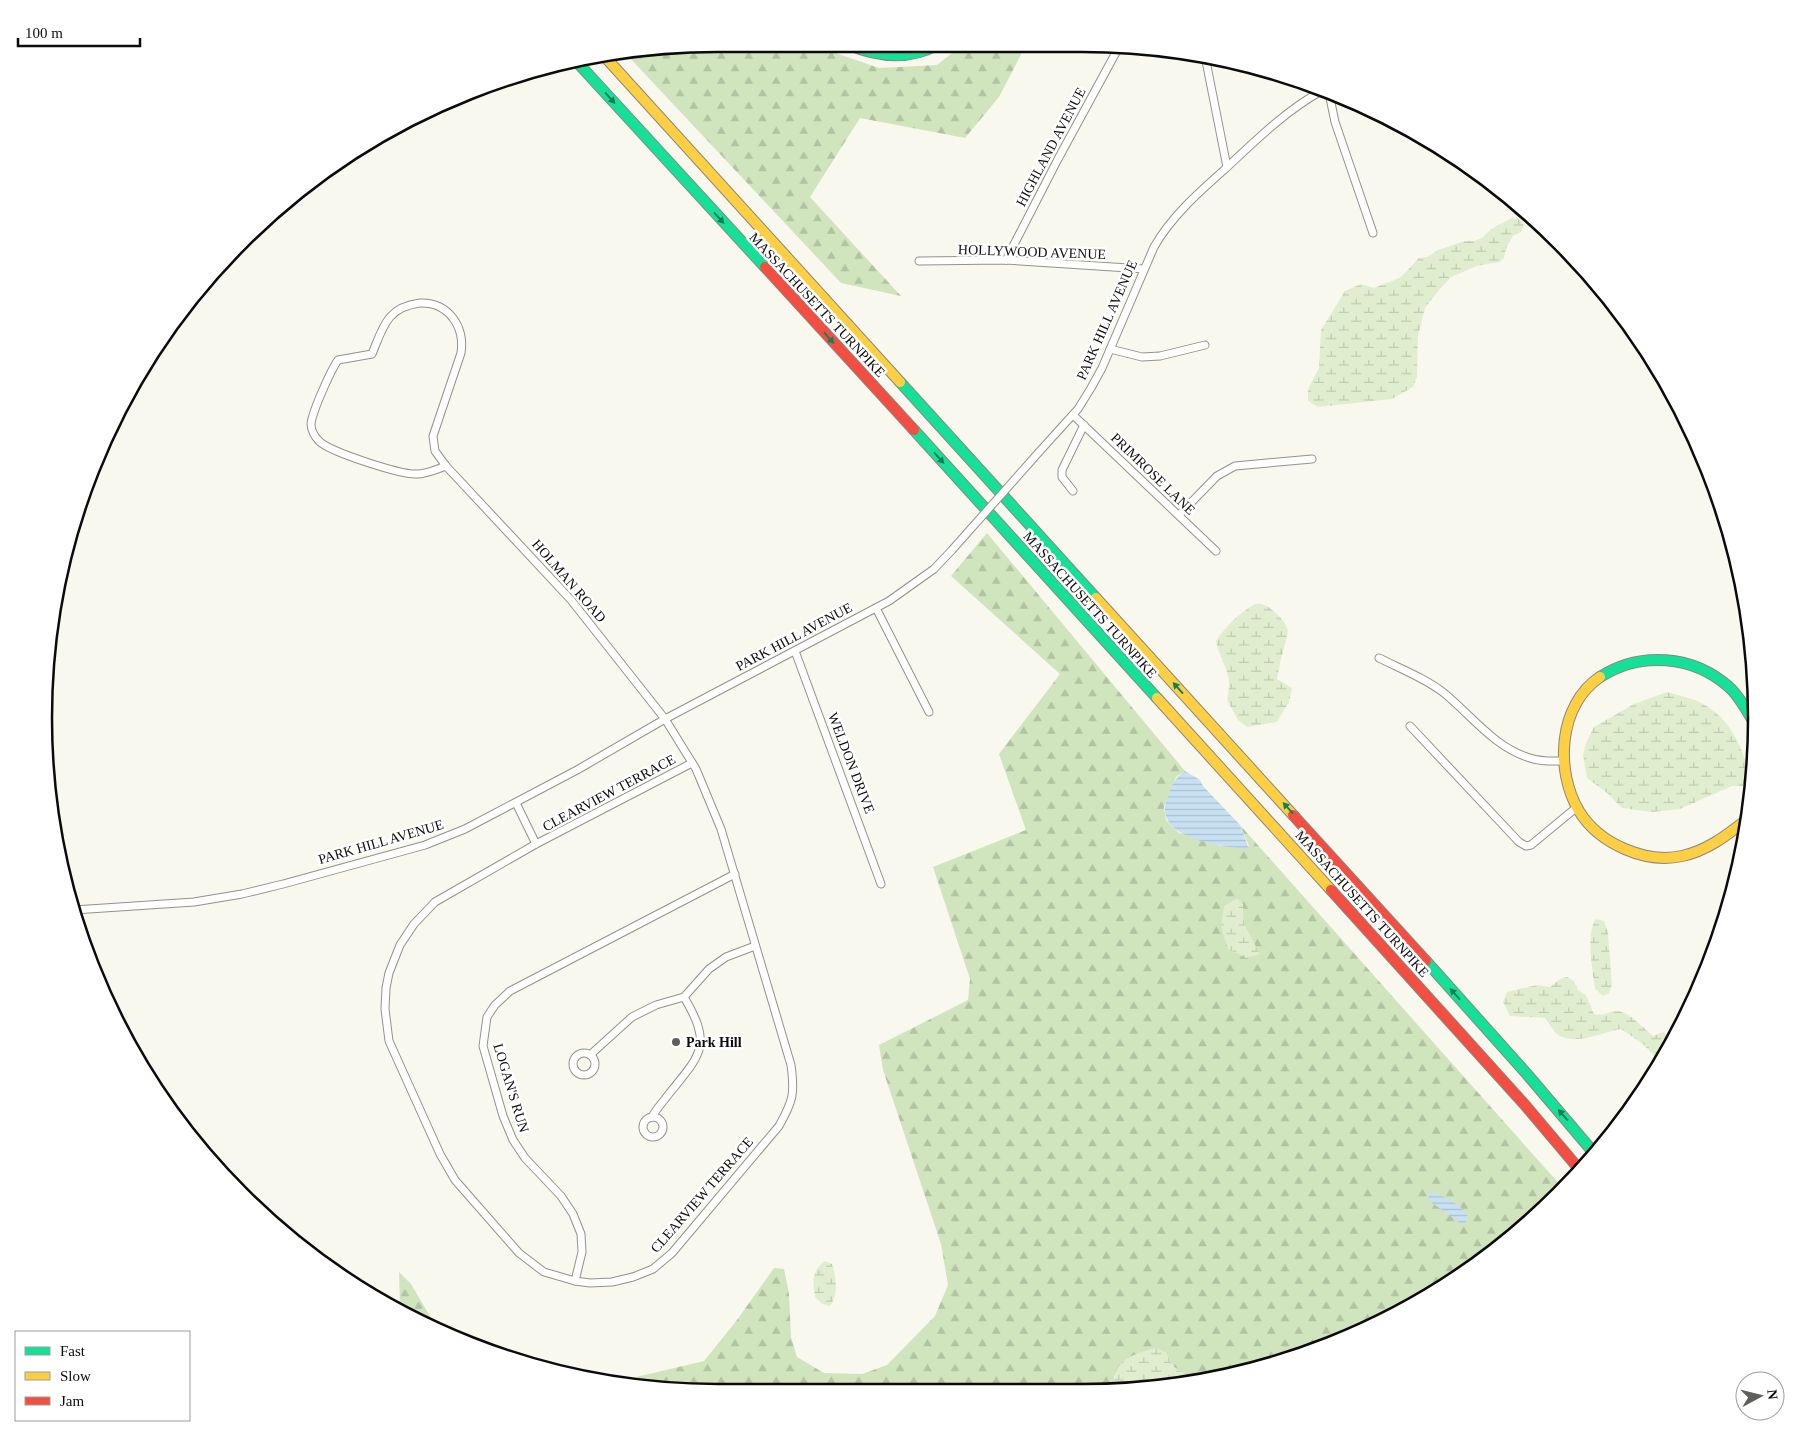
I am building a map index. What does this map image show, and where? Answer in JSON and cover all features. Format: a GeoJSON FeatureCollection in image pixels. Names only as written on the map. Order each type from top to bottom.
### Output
{"type":"FeatureCollection","features":[{"type":"Feature","properties":{"kind":"main road"},"geometry":{"type":"LineString","coordinates":[[863,52],[897,56],[919,52]]}},
{"type":"Feature","properties":{"kind":"main road","name":"MASSACHUSETTS TURNPIKE"},"geometry":{"type":"LineString","coordinates":[[609,62],[1387,918],[1526,1072],[1590,1147]]}},
{"type":"Feature","properties":{"kind":"main road","name":"MASSACHUSETTS TURNPIKE"},"geometry":{"type":"LineString","coordinates":[[581,67],[1441,1011],[1575,1165]]}},
{"type":"Feature","properties":{"kind":"main road"},"geometry":{"type":"LineString","coordinates":[[1739,825],[1708,847],[1683,856],[1655,858],[1642,856],[1612,842],[1592,827],[1577,807],[1572,796],[1564,761],[1563,747],[1567,725],[1582,694],[1606,671],[1628,662],[1661,659],[1702,670],[1719,679],[1730,688],[1748,714]]}},
{"type":"Feature","properties":{"kind":"street","name":"HIGHLAND AVENUE"},"geometry":{"type":"LineString","coordinates":[[1006,260],[1115,54]]}},
{"type":"Feature","properties":{"kind":"street"},"geometry":{"type":"LineString","coordinates":[[1207,64],[1226,167]]}},
{"type":"Feature","properties":{"kind":"street","name":"PARK HILL AVENUE"},"geometry":{"type":"LineString","coordinates":[[81,910],[194,902],[261,890],[425,844],[466,829],[577,770],[665,719],[876,608],[921,580],[952,550],[1073,415],[1091,388],[1154,247],[1166,228],[1226,167],[1283,116],[1315,95]]}},
{"type":"Feature","properties":{"kind":"street"},"geometry":{"type":"LineString","coordinates":[[1331,101],[1335,122],[1373,233]]}},
{"type":"Feature","properties":{"kind":"street","name":"HOLLYWOOD AVENUE"},"geometry":{"type":"LineString","coordinates":[[918,261],[1006,260],[1144,269]]}},
{"type":"Feature","properties":{"kind":"street","name":"HOLMAN ROAD"},"geometry":{"type":"LineString","coordinates":[[446,466],[415,474],[378,466],[347,455],[320,442],[314,434],[311,424],[322,393],[338,360],[372,354],[387,319],[397,310],[411,305],[429,303],[439,305],[453,319],[461,336],[461,353],[433,436],[435,451],[446,466],[571,600],[665,719]]}},
{"type":"Feature","properties":{"kind":"street"},"geometry":{"type":"LineString","coordinates":[[1110,349],[1142,357],[1160,356],[1206,346]]}},
{"type":"Feature","properties":{"kind":"street","name":"PRIMROSE LANE"},"geometry":{"type":"LineString","coordinates":[[1073,415],[1216,551]]}},
{"type":"Feature","properties":{"kind":"street"},"geometry":{"type":"LineString","coordinates":[[1073,491],[1062,477],[1062,470],[1084,425]]}},
{"type":"Feature","properties":{"kind":"street"},"geometry":{"type":"LineString","coordinates":[[1179,515],[1217,476],[1235,466],[1312,458]]}},
{"type":"Feature","properties":{"kind":"street"},"geometry":{"type":"LineString","coordinates":[[876,608],[929,712]]}},
{"type":"Feature","properties":{"kind":"street","name":"WELDON DRIVE"},"geometry":{"type":"LineString","coordinates":[[796,651],[881,884]]}},
{"type":"Feature","properties":{"kind":"street"},"geometry":{"type":"LineString","coordinates":[[1380,658],[1444,693],[1492,737],[1510,749],[1530,758],[1564,761]]}},
{"type":"Feature","properties":{"kind":"street","name":"CLEARVIEW TERRACE"},"geometry":{"type":"LineString","coordinates":[[665,719],[692,763],[721,829],[791,1066],[794,1084],[790,1106],[779,1126],[672,1253],[653,1269],[633,1277],[612,1282],[575,1281],[544,1272],[519,1254],[455,1180],[440,1154],[389,1041],[385,1015],[386,988],[389,974],[400,945],[414,924],[434,902],[536,844],[692,763]]}},
{"type":"Feature","properties":{"kind":"street"},"geometry":{"type":"LineString","coordinates":[[1410,726],[1519,842],[1526,846],[1531,845],[1577,807]]}},
{"type":"Feature","properties":{"kind":"street","name":"CLEARVIEW TERRACE"},"geometry":{"type":"LineString","coordinates":[[516,803],[536,844]]}},
{"type":"Feature","properties":{"kind":"street","name":"LOGAN'S RUN"},"geometry":{"type":"LineString","coordinates":[[575,1281],[582,1252],[581,1234],[573,1214],[561,1196],[525,1158],[513,1140],[503,1116],[483,1046],[487,1017],[495,1005],[510,991],[735,874]]}},
{"type":"Feature","properties":{"kind":"street"},"geometry":{"type":"LineString","coordinates":[[590,1055],[632,1017],[656,1005],[684,997],[709,969],[726,957],[755,946]]}},
{"type":"Feature","properties":{"kind":"street"},"geometry":{"type":"LineString","coordinates":[[652,1117],[694,1063],[699,1051],[702,1038],[696,1018],[684,997]]}},
{"type":"Feature","properties":{"kind":"green space"},"geometry":{"type":"Polygon","coordinates":[[[718,52],[833,52],[879,68],[937,65],[953,52],[1022,52],[999,97],[965,138],[860,118],[810,197],[901,296],[841,283],[630,58],[718,52]]]}},
{"type":"Feature","properties":{"kind":"green space"},"geometry":{"type":"Polygon","coordinates":[[[1512,218],[1520,219],[1524,225],[1521,232],[1513,236],[1506,248],[1504,258],[1500,262],[1477,266],[1451,277],[1425,308],[1418,336],[1417,377],[1413,387],[1392,399],[1318,407],[1308,401],[1308,389],[1319,368],[1321,330],[1345,291],[1361,284],[1374,288],[1392,281],[1401,277],[1419,258],[1427,257],[1438,250],[1465,241],[1474,241],[1482,238],[1491,229],[1512,218]]]}},
{"type":"Feature","properties":{"kind":"green space"},"geometry":{"type":"Polygon","coordinates":[[[987,533],[1185,771],[1176,777],[1164,807],[1166,820],[1179,833],[1221,846],[1249,846],[1240,825],[1558,1183],[1487,1246],[1415,1294],[1337,1333],[1254,1361],[1212,1371],[1187,1375],[1174,1367],[1165,1352],[1114,1376],[1115,1382],[718,1384],[632,1378],[704,1361],[737,1320],[774,1268],[784,1269],[789,1294],[791,1337],[797,1357],[824,1373],[862,1374],[887,1365],[935,1316],[948,1285],[941,1244],[883,1070],[879,1045],[968,1000],[970,979],[933,867],[1026,830],[999,754],[1060,674],[951,576],[987,533]]]}},
{"type":"Feature","properties":{"kind":"green space"},"geometry":{"type":"Polygon","coordinates":[[[1255,604],[1264,605],[1271,609],[1285,623],[1288,631],[1277,679],[1292,688],[1289,702],[1277,722],[1247,727],[1238,720],[1227,700],[1228,675],[1216,641],[1233,620],[1255,604]]]}},
{"type":"Feature","properties":{"kind":"green space"},"geometry":{"type":"Polygon","coordinates":[[[1667,692],[1699,702],[1716,713],[1729,727],[1743,753],[1746,761],[1743,786],[1732,786],[1680,809],[1652,812],[1622,808],[1607,793],[1587,778],[1583,755],[1586,743],[1594,727],[1634,704],[1667,692]]]}},
{"type":"Feature","properties":{"kind":"green space"},"geometry":{"type":"Polygon","coordinates":[[[1237,898],[1243,904],[1244,924],[1260,954],[1246,958],[1228,949],[1221,926],[1224,906],[1237,898]]]}},
{"type":"Feature","properties":{"kind":"green space"},"geometry":{"type":"Polygon","coordinates":[[[1596,919],[1604,921],[1608,932],[1612,985],[1609,993],[1603,996],[1595,989],[1590,943],[1596,919]]]}},
{"type":"Feature","properties":{"kind":"green space"},"geometry":{"type":"Polygon","coordinates":[[[1567,977],[1574,981],[1578,990],[1586,995],[1594,1014],[1601,1015],[1620,1011],[1630,1016],[1653,1036],[1663,1032],[1667,1035],[1655,1056],[1643,1044],[1621,1029],[1583,1039],[1575,1039],[1558,1035],[1545,1018],[1510,1016],[1503,1002],[1507,992],[1537,985],[1550,987],[1560,979],[1567,977]]]}},
{"type":"Feature","properties":{"kind":"green space"},"geometry":{"type":"Polygon","coordinates":[[[825,1261],[832,1264],[835,1280],[835,1297],[830,1306],[822,1304],[815,1297],[814,1292],[815,1273],[817,1268],[825,1261]]]}},
{"type":"Feature","properties":{"kind":"green space"},"geometry":{"type":"Polygon","coordinates":[[[399,1272],[411,1284],[431,1318],[424,1315],[400,1302],[399,1272]]]}},
{"type":"Feature","properties":{"kind":"green space"},"geometry":{"type":"Polygon","coordinates":[[[1156,1348],[1165,1352],[1174,1367],[1187,1375],[1115,1382],[1117,1369],[1121,1364],[1131,1356],[1156,1348]]]}},
{"type":"Feature","properties":{"kind":"water"},"geometry":{"type":"Polygon","coordinates":[[[1185,771],[1200,780],[1203,786],[1240,825],[1249,849],[1208,843],[1179,832],[1170,823],[1165,813],[1167,799],[1175,780],[1185,771]]]}},
{"type":"Feature","properties":{"kind":"water"},"geometry":{"type":"Polygon","coordinates":[[[1433,1192],[1464,1210],[1467,1220],[1463,1225],[1432,1203],[1429,1199],[1429,1193],[1433,1192]]]}},
{"type":"Feature","properties":{"kind":"traffic: fast"},"geometry":{"type":"LineString","coordinates":[[870,52],[892,55],[918,52]]}},
{"type":"Feature","properties":{"kind":"traffic: fast"},"geometry":{"type":"LineString","coordinates":[[581,67],[765,267]]}},
{"type":"Feature","properties":{"kind":"traffic: fast"},"geometry":{"type":"LineString","coordinates":[[900,382],[1096,598]]}},
{"type":"Feature","properties":{"kind":"traffic: fast"},"geometry":{"type":"LineString","coordinates":[[914,430],[1157,698]]}},
{"type":"Feature","properties":{"kind":"traffic: fast"},"geometry":{"type":"LineString","coordinates":[[1600,677],[1632,663],[1649,660],[1683,663],[1715,676],[1729,687],[1748,713]]}},
{"type":"Feature","properties":{"kind":"traffic: fast"},"geometry":{"type":"LineString","coordinates":[[1426,961],[1590,1148]]}},
{"type":"Feature","properties":{"kind":"traffic: slow"},"geometry":{"type":"LineString","coordinates":[[609,62],[900,382]]}},
{"type":"Feature","properties":{"kind":"traffic: slow"},"geometry":{"type":"LineString","coordinates":[[1096,598],[1293,815]]}},
{"type":"Feature","properties":{"kind":"traffic: slow"},"geometry":{"type":"LineString","coordinates":[[1600,677],[1586,689],[1576,704],[1569,721],[1565,740],[1566,777],[1571,795],[1588,823],[1598,833],[1625,849],[1639,854],[1668,858],[1699,851],[1739,826]]}},
{"type":"Feature","properties":{"kind":"traffic: slow"},"geometry":{"type":"LineString","coordinates":[[1157,698],[1331,890]]}},
{"type":"Feature","properties":{"kind":"traffic: jam"},"geometry":{"type":"LineString","coordinates":[[765,267],[914,430]]}},
{"type":"Feature","properties":{"kind":"traffic: jam"},"geometry":{"type":"LineString","coordinates":[[1293,815],[1426,961]]}},
{"type":"Feature","properties":{"kind":"traffic: jam"},"geometry":{"type":"LineString","coordinates":[[1331,890],[1525,1105],[1575,1164]]}},
{"type":"Feature","properties":{"kind":"place","name":"Park Hill"},"geometry":{"type":"Point","coordinates":[676,1042]}}]}
